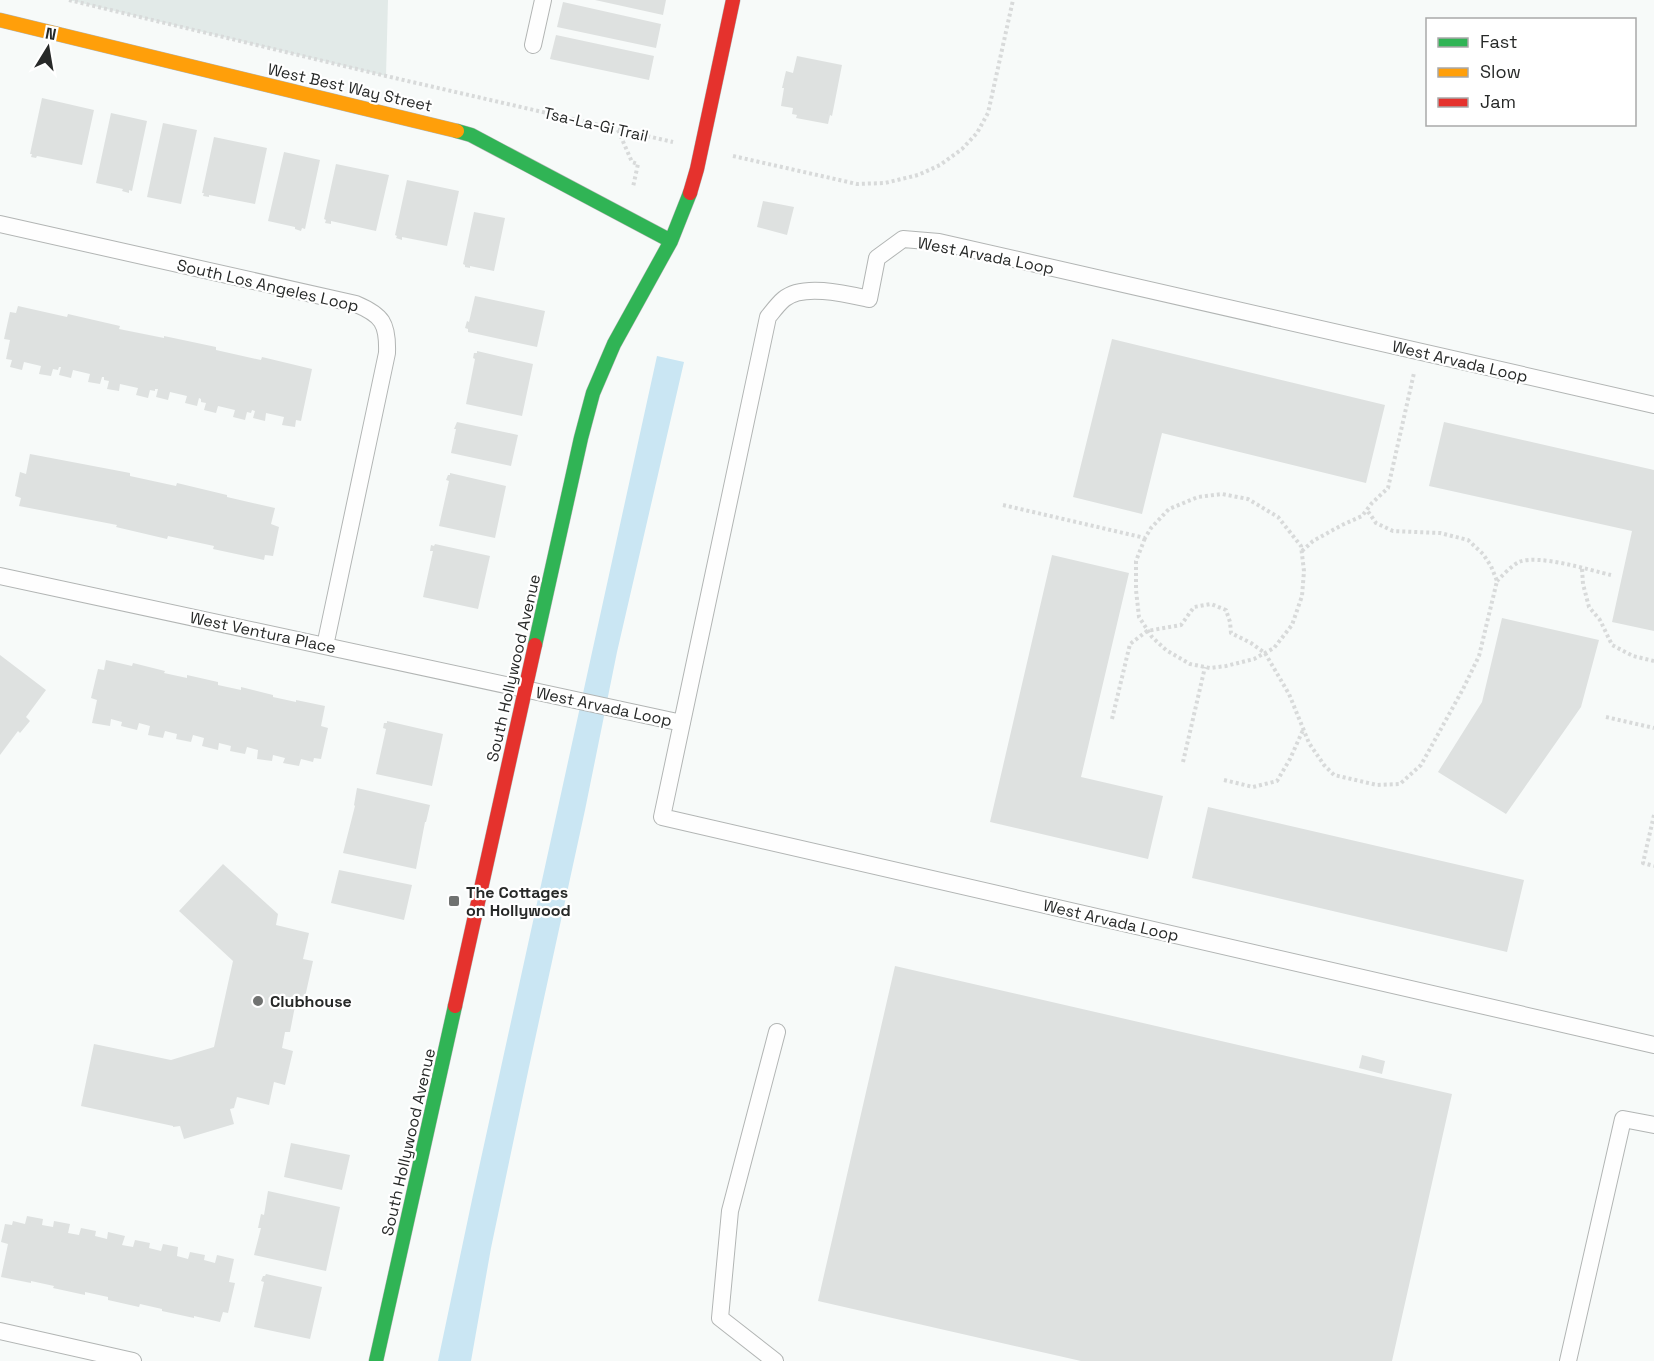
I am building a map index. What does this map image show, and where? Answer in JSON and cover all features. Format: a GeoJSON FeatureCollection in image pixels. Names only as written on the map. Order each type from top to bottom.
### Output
{"type":"FeatureCollection","features":[{"type":"Feature","properties":{"kind":"street","name":"South Hollywood Avenue"},"geometry":{"type":"LineString","coordinates":[[376,1361],[581,438],[593,393],[614,344],[671,241],[687,204],[702,148],[734,0]]}},
{"type":"Feature","properties":{"kind":"street","name":"West Best Way Street"},"geometry":{"type":"LineString","coordinates":[[1,25],[446,127],[471,135],[671,241]]}},
{"type":"Feature","properties":{"kind":"lane"},"geometry":{"type":"LineString","coordinates":[[533,45],[543,0]]}},
{"type":"Feature","properties":{"kind":"lane","name":"South Los Angeles Loop"},"geometry":{"type":"LineString","coordinates":[[0,224],[356,304],[373,311],[384,323],[388,339],[387,353],[325,646]]}},
{"type":"Feature","properties":{"kind":"lane","name":"West Arvada Loop"},"geometry":{"type":"LineString","coordinates":[[1654,405],[939,242],[903,239],[878,258],[869,299],[833,291],[806,291],[786,297],[768,317],[662,817],[1654,1045]]}},
{"type":"Feature","properties":{"kind":"lane","name":"West Ventura Place"},"geometry":{"type":"LineString","coordinates":[[0,576],[526,689]]}},
{"type":"Feature","properties":{"kind":"lane","name":"West Arvada Loop"},"geometry":{"type":"LineString","coordinates":[[526,689],[682,723]]}},
{"type":"Feature","properties":{"kind":"lane"},"geometry":{"type":"LineString","coordinates":[[775,1361],[720,1318],[730,1211],[777,1032]]}},
{"type":"Feature","properties":{"kind":"lane"},"geometry":{"type":"LineString","coordinates":[[1568,1361],[1623,1119],[1654,1125]]}},
{"type":"Feature","properties":{"kind":"lane"},"geometry":{"type":"LineString","coordinates":[[0,1331],[133,1361]]}},
{"type":"Feature","properties":{"kind":"path","name":"Tsa-La-Gi Trail"},"geometry":{"type":"LineString","coordinates":[[69,0],[857,184],[885,183],[918,175],[940,165],[962,149],[977,133],[988,114],[1012,0]]}},
{"type":"Feature","properties":{"kind":"path"},"geometry":{"type":"LineString","coordinates":[[618,130],[632,162],[638,164],[631,190]]}},
{"type":"Feature","properties":{"kind":"path"},"geometry":{"type":"LineString","coordinates":[[1302,551],[1313,541],[1362,516],[1388,488],[1418,351]]}},
{"type":"Feature","properties":{"kind":"path"},"geometry":{"type":"LineString","coordinates":[[1222,494],[1248,499],[1278,517],[1301,546],[1304,571],[1302,596],[1292,625],[1274,648],[1254,659],[1226,666],[1210,668],[1190,664],[1166,650],[1147,631],[1139,617],[1136,561],[1145,538],[1169,509],[1198,497],[1222,494]]}},
{"type":"Feature","properties":{"kind":"path"},"geometry":{"type":"LineString","coordinates":[[1003,505],[1145,538]]}},
{"type":"Feature","properties":{"kind":"path"},"geometry":{"type":"LineString","coordinates":[[1367,510],[1376,523],[1394,531],[1440,533],[1468,540],[1483,554],[1497,581]]}},
{"type":"Feature","properties":{"kind":"path"},"geometry":{"type":"LineString","coordinates":[[1112,719],[1130,644],[1147,631],[1181,624],[1194,607],[1211,604],[1226,610],[1231,633],[1265,653],[1289,694],[1309,743],[1334,775],[1377,785],[1400,783],[1421,765],[1479,656],[1497,581],[1518,562],[1534,560],[1556,561],[1611,575]]}},
{"type":"Feature","properties":{"kind":"path"},"geometry":{"type":"LineString","coordinates":[[1582,569],[1589,607],[1600,620],[1612,645],[1633,656],[1654,661]]}},
{"type":"Feature","properties":{"kind":"path"},"geometry":{"type":"LineString","coordinates":[[1183,762],[1205,667]]}},
{"type":"Feature","properties":{"kind":"path"},"geometry":{"type":"LineString","coordinates":[[1606,717],[1654,728]]}},
{"type":"Feature","properties":{"kind":"path"},"geometry":{"type":"LineString","coordinates":[[1224,780],[1253,786],[1278,781],[1304,730]]}},
{"type":"Feature","properties":{"kind":"path"},"geometry":{"type":"LineString","coordinates":[[1654,815],[1643,863],[1654,866]]}},
{"type":"Feature","properties":{"kind":"shaded area"},"geometry":{"type":"Polygon","coordinates":[[[69,0],[388,0],[386,76],[69,0]]]}},
{"type":"Feature","properties":{"kind":"water"},"geometry":{"type":"Polygon","coordinates":[[[657,356],[684,362],[617,652],[491,1248],[471,1361],[438,1361],[473,1195],[657,356]]]}},
{"type":"Feature","properties":{"kind":"building"},"geometry":{"type":"Polygon","coordinates":[[[595,0],[666,0],[663,15],[595,0]]]}},
{"type":"Feature","properties":{"kind":"building"},"geometry":{"type":"Polygon","coordinates":[[[563,2],[661,24],[656,48],[557,27],[563,2]]]}},
{"type":"Feature","properties":{"kind":"building"},"geometry":{"type":"Polygon","coordinates":[[[556,35],[654,56],[649,80],[550,59],[556,35]]]}},
{"type":"Feature","properties":{"kind":"building"},"geometry":{"type":"Polygon","coordinates":[[[797,56],[842,65],[832,116],[830,115],[828,124],[796,118],[797,115],[792,114],[793,108],[781,106],[786,71],[793,73],[797,56]]]}},
{"type":"Feature","properties":{"kind":"building"},"geometry":{"type":"Polygon","coordinates":[[[42,98],[94,110],[82,165],[37,156],[36,158],[31,157],[42,98]]]}},
{"type":"Feature","properties":{"kind":"building"},"geometry":{"type":"Polygon","coordinates":[[[111,113],[147,121],[132,191],[129,190],[129,193],[122,191],[123,189],[96,183],[111,113]]]}},
{"type":"Feature","properties":{"kind":"building"},"geometry":{"type":"Polygon","coordinates":[[[163,123],[197,130],[181,204],[147,197],[163,123]]]}},
{"type":"Feature","properties":{"kind":"building"},"geometry":{"type":"Polygon","coordinates":[[[214,137],[267,148],[255,204],[209,195],[209,197],[203,196],[214,137]]]}},
{"type":"Feature","properties":{"kind":"building"},"geometry":{"type":"Polygon","coordinates":[[[284,152],[320,160],[305,229],[302,228],[301,231],[295,227],[268,221],[284,152]]]}},
{"type":"Feature","properties":{"kind":"building"},"geometry":{"type":"Polygon","coordinates":[[[336,164],[389,175],[376,231],[331,221],[331,224],[325,223],[336,164]]]}},
{"type":"Feature","properties":{"kind":"building"},"geometry":{"type":"Polygon","coordinates":[[[407,180],[459,191],[447,246],[402,237],[402,240],[396,238],[407,180]]]}},
{"type":"Feature","properties":{"kind":"building"},"geometry":{"type":"Polygon","coordinates":[[[763,201],[794,207],[787,235],[757,227],[763,201]]]}},
{"type":"Feature","properties":{"kind":"building"},"geometry":{"type":"Polygon","coordinates":[[[474,212],[505,218],[494,271],[465,267],[463,264],[474,212]]]}},
{"type":"Feature","properties":{"kind":"building"},"geometry":{"type":"Polygon","coordinates":[[[475,296],[545,311],[537,347],[468,332],[465,328],[467,321],[469,322],[475,296]]]}},
{"type":"Feature","properties":{"kind":"building"},"geometry":{"type":"Polygon","coordinates":[[[18,306],[67,317],[68,314],[120,326],[119,329],[164,338],[164,336],[216,347],[216,350],[261,360],[262,357],[312,369],[301,421],[296,420],[295,427],[282,425],[284,417],[266,413],[265,421],[253,418],[255,411],[252,410],[251,413],[247,412],[245,420],[233,417],[235,410],[218,406],[216,413],[204,410],[206,403],[201,402],[199,398],[197,406],[185,403],[187,396],[170,392],[168,400],[156,397],[158,389],[150,390],[148,398],[136,395],[138,388],[120,384],[119,391],[107,389],[109,381],[104,380],[104,377],[100,384],[88,382],[90,374],[73,370],[71,378],[59,375],[61,367],[58,370],[53,369],[51,376],[39,374],[41,366],[24,362],[22,370],[10,367],[12,360],[6,359],[10,340],[4,339],[10,312],[16,313],[18,306]]]}},
{"type":"Feature","properties":{"kind":"building"},"geometry":{"type":"Polygon","coordinates":[[[1112,339],[1385,405],[1366,483],[1162,433],[1142,514],[1073,497],[1112,339]]]}},
{"type":"Feature","properties":{"kind":"building"},"geometry":{"type":"Polygon","coordinates":[[[477,351],[533,364],[522,416],[466,404],[475,359],[473,358],[474,353],[477,351]]]}},
{"type":"Feature","properties":{"kind":"building"},"geometry":{"type":"Polygon","coordinates":[[[457,422],[518,435],[511,466],[451,453],[457,422]]]}},
{"type":"Feature","properties":{"kind":"building"},"geometry":{"type":"Polygon","coordinates":[[[1444,422],[1654,470],[1654,631],[1612,622],[1632,531],[1429,486],[1444,422]]]}},
{"type":"Feature","properties":{"kind":"building"},"geometry":{"type":"Polygon","coordinates":[[[30,454],[130,473],[130,476],[176,486],[177,483],[275,508],[271,524],[279,527],[273,556],[265,555],[264,560],[213,549],[214,546],[168,536],[167,539],[116,527],[117,525],[19,506],[21,498],[15,496],[20,472],[26,474],[30,454]]]}},
{"type":"Feature","properties":{"kind":"building"},"geometry":{"type":"Polygon","coordinates":[[[450,473],[506,486],[495,538],[439,526],[449,481],[446,480],[450,473]]]}},
{"type":"Feature","properties":{"kind":"building"},"geometry":{"type":"Polygon","coordinates":[[[431,545],[490,556],[478,609],[423,597],[433,551],[430,551],[431,545]]]}},
{"type":"Feature","properties":{"kind":"building"},"geometry":{"type":"Polygon","coordinates":[[[1052,555],[1129,573],[1081,777],[1163,796],[1148,859],[990,822],[1052,555]]]}},
{"type":"Feature","properties":{"kind":"building"},"geometry":{"type":"Polygon","coordinates":[[[1502,618],[1599,640],[1581,707],[1506,814],[1438,772],[1482,702],[1502,618]]]}},
{"type":"Feature","properties":{"kind":"building"},"geometry":{"type":"Polygon","coordinates":[[[0,655],[46,690],[26,717],[30,721],[20,733],[18,731],[0,755],[0,655]]]}},
{"type":"Feature","properties":{"kind":"building"},"geometry":{"type":"Polygon","coordinates":[[[106,660],[132,666],[133,663],[165,671],[164,673],[187,678],[187,675],[218,682],[218,685],[241,690],[241,687],[273,695],[273,697],[325,706],[321,726],[328,728],[321,759],[314,758],[313,762],[301,759],[299,766],[283,763],[285,758],[273,755],[272,761],[257,759],[258,750],[247,747],[245,754],[230,751],[231,746],[219,743],[218,750],[202,746],[204,738],[193,735],[191,742],[176,739],[177,734],[165,731],[163,738],[148,735],[150,726],[139,723],[137,730],[121,726],[122,722],[111,719],[110,726],[92,723],[97,700],[91,698],[98,669],[104,670],[106,660]]]}},
{"type":"Feature","properties":{"kind":"building"},"geometry":{"type":"Polygon","coordinates":[[[387,721],[443,734],[432,786],[376,774],[386,729],[383,728],[384,723],[387,721]]]}},
{"type":"Feature","properties":{"kind":"building"},"geometry":{"type":"Polygon","coordinates":[[[357,788],[430,805],[416,869],[343,853],[355,806],[357,788]]]}},
{"type":"Feature","properties":{"kind":"building"},"geometry":{"type":"Polygon","coordinates":[[[1208,807],[1524,880],[1507,952],[1192,878],[1208,807]]]}},
{"type":"Feature","properties":{"kind":"building","name":"Clubhouse"},"geometry":{"type":"Polygon","coordinates":[[[223,864],[278,914],[276,925],[309,933],[303,959],[313,961],[305,997],[293,995],[291,1005],[295,1006],[290,1032],[285,1032],[282,1048],[293,1051],[285,1085],[274,1082],[269,1105],[237,1097],[234,1108],[230,1109],[234,1124],[184,1139],[180,1126],[173,1127],[81,1106],[94,1044],[171,1060],[214,1047],[233,961],[179,911],[223,864]]]}},
{"type":"Feature","properties":{"kind":"building"},"geometry":{"type":"Polygon","coordinates":[[[339,870],[412,885],[404,920],[331,903],[339,870]]]}},
{"type":"Feature","properties":{"kind":"building"},"geometry":{"type":"Polygon","coordinates":[[[895,966],[1452,1094],[1392,1361],[1081,1361],[818,1301],[895,966]]]}},
{"type":"Feature","properties":{"kind":"building"},"geometry":{"type":"Polygon","coordinates":[[[1362,1055],[1385,1061],[1382,1074],[1359,1068],[1362,1055]]]}},
{"type":"Feature","properties":{"kind":"building"},"geometry":{"type":"Polygon","coordinates":[[[291,1143],[350,1155],[342,1190],[284,1177],[291,1143]]]}},
{"type":"Feature","properties":{"kind":"building"},"geometry":{"type":"Polygon","coordinates":[[[268,1191],[340,1207],[326,1271],[254,1255],[261,1228],[258,1228],[261,1214],[264,1215],[268,1191]]]}},
{"type":"Feature","properties":{"kind":"building"},"geometry":{"type":"Polygon","coordinates":[[[27,1216],[43,1219],[42,1225],[53,1227],[54,1221],[70,1224],[68,1233],[79,1235],[81,1228],[96,1231],[95,1236],[107,1239],[108,1232],[125,1236],[122,1245],[133,1247],[135,1240],[150,1243],[149,1248],[161,1251],[163,1244],[178,1247],[177,1256],[188,1259],[190,1252],[205,1255],[204,1260],[215,1263],[217,1255],[234,1259],[229,1282],[235,1283],[228,1313],[223,1312],[220,1322],[194,1316],[194,1318],[140,1304],[139,1307],[108,1300],[108,1297],[85,1292],[85,1295],[31,1281],[31,1283],[1,1277],[8,1244],[1,1242],[5,1224],[12,1225],[13,1221],[25,1224],[27,1216]]]}},
{"type":"Feature","properties":{"kind":"building"},"geometry":{"type":"Polygon","coordinates":[[[266,1274],[322,1287],[310,1339],[254,1327],[264,1282],[261,1281],[266,1274]]]}},
{"type":"Feature","properties":{"kind":"traffic: fast"},"geometry":{"type":"LineString","coordinates":[[457,131],[471,135],[671,241]]}},
{"type":"Feature","properties":{"kind":"traffic: fast"},"geometry":{"type":"LineString","coordinates":[[535,645],[593,393],[614,344],[671,241],[690,193]]}},
{"type":"Feature","properties":{"kind":"traffic: fast"},"geometry":{"type":"LineString","coordinates":[[376,1361],[455,1006]]}},
{"type":"Feature","properties":{"kind":"traffic: slow"},"geometry":{"type":"LineString","coordinates":[[0,20],[457,131]]}},
{"type":"Feature","properties":{"kind":"traffic: jam"},"geometry":{"type":"LineString","coordinates":[[690,193],[733,0]]}},
{"type":"Feature","properties":{"kind":"traffic: jam"},"geometry":{"type":"LineString","coordinates":[[455,1006],[535,645]]}},
{"type":"Feature","properties":{"kind":"place","name":"The Cottages on Hollywood"},"geometry":{"type":"Point","coordinates":[454,901]}},
{"type":"Feature","properties":{"kind":"place","name":"Clubhouse"},"geometry":{"type":"Point","coordinates":[258,1001]}}]}
